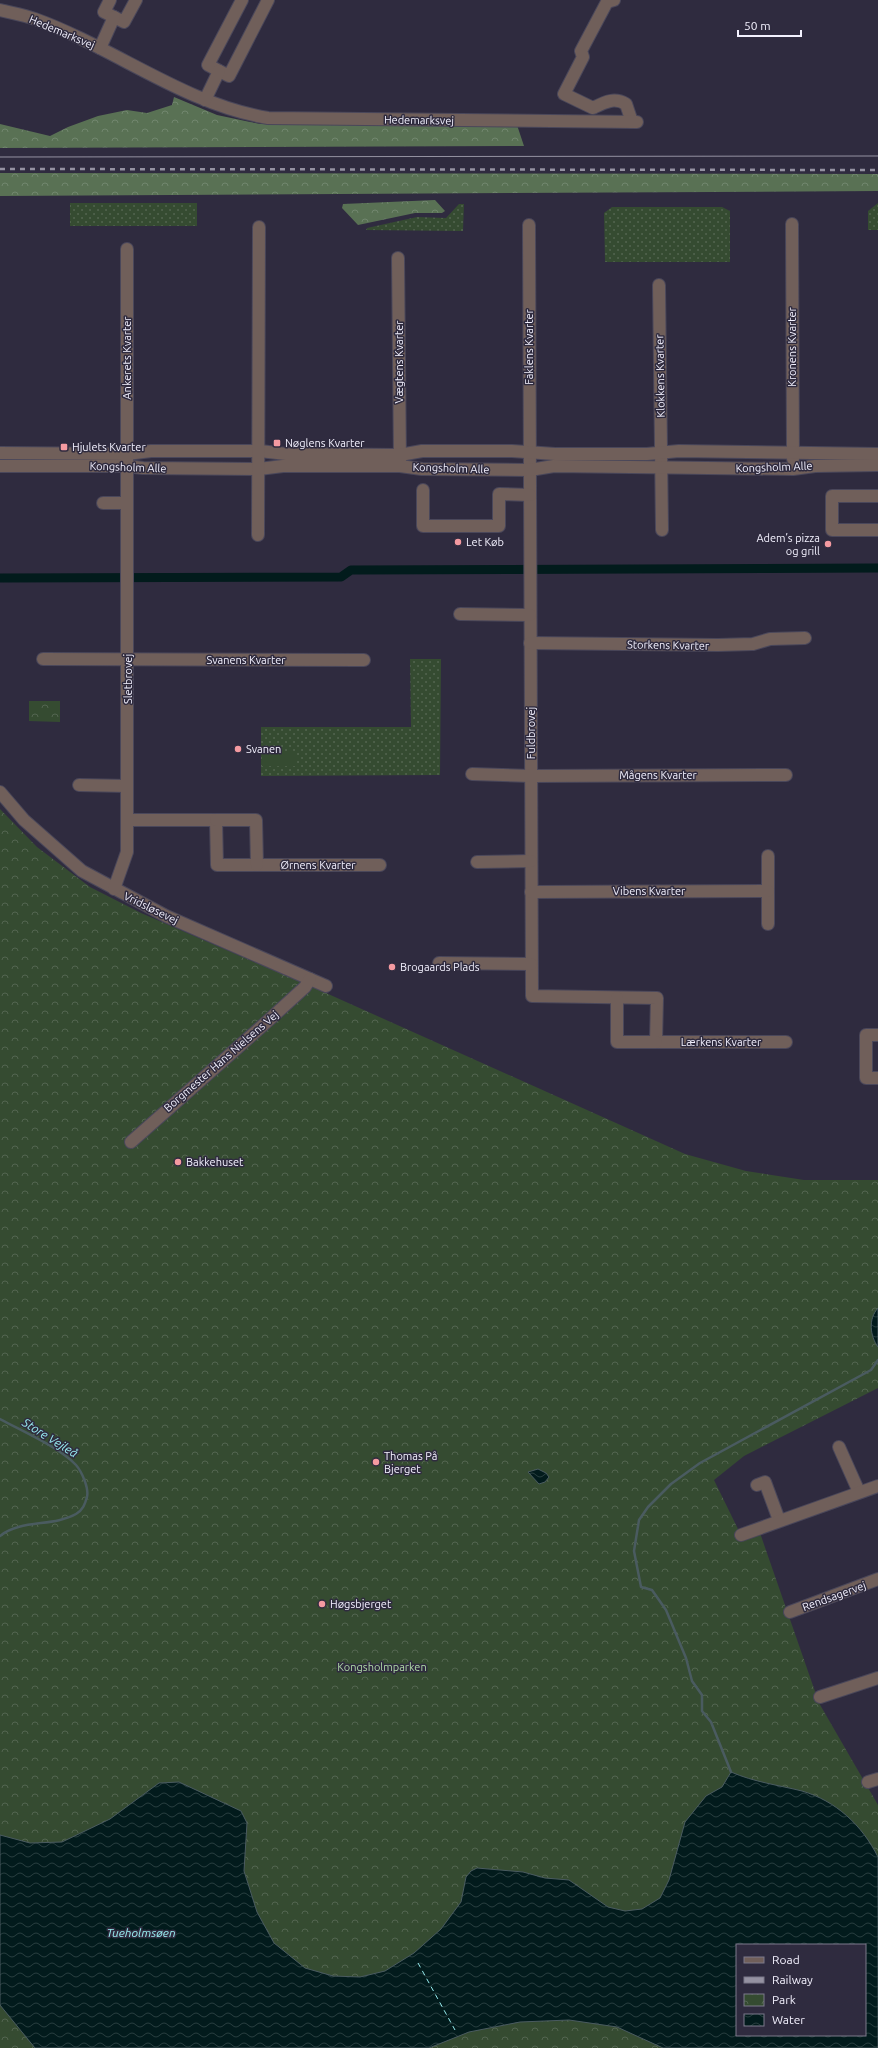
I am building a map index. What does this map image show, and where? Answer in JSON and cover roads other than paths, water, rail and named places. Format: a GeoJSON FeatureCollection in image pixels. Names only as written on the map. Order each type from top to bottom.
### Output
{"type":"FeatureCollection","features":[{"type":"Feature","properties":{"kind":"street"},"geometry":{"type":"LineString","coordinates":[[110,0],[104,12],[124,22],[136,0]]}},
{"type":"Feature","properties":{"kind":"street"},"geometry":{"type":"LineString","coordinates":[[242,0],[208,65],[229,76],[268,0]]}},
{"type":"Feature","properties":{"kind":"street","name":"Hedemarksvej"},"geometry":{"type":"LineString","coordinates":[[0,10],[34,19],[100,48],[225,109],[268,118],[634,122],[626,104],[620,101],[607,101],[593,108],[564,94],[583,57],[581,51],[607,2],[614,0]]}},
{"type":"Feature","properties":{"kind":"street","name":"Hedemarksvej"},"geometry":{"type":"LineString","coordinates":[[100,48],[114,17]]}},
{"type":"Feature","properties":{"kind":"street"},"geometry":{"type":"LineString","coordinates":[[204,100],[219,71]]}},
{"type":"Feature","properties":{"kind":"street","name":"Kronens Kvarter"},"geometry":{"type":"LineString","coordinates":[[792,224],[793,469]]}},
{"type":"Feature","properties":{"kind":"street","name":"Faklens Kvarter"},"geometry":{"type":"LineString","coordinates":[[529,225],[530,470]]}},
{"type":"Feature","properties":{"kind":"street"},"geometry":{"type":"LineString","coordinates":[[258,535],[260,451],[259,227]]}},
{"type":"Feature","properties":{"kind":"street","name":"Ankerets Kvarter"},"geometry":{"type":"LineString","coordinates":[[127,249],[127,460]]}},
{"type":"Feature","properties":{"kind":"street","name":"Vægtens Kvarter"},"geometry":{"type":"LineString","coordinates":[[398,258],[400,460]]}},
{"type":"Feature","properties":{"kind":"street","name":"Klokkens Kvarter"},"geometry":{"type":"LineString","coordinates":[[659,285],[662,530]]}},
{"type":"Feature","properties":{"kind":"street","name":"Kongsholm Alle"},"geometry":{"type":"LineString","coordinates":[[0,466],[127,460],[151,451],[260,451],[286,454],[400,460],[422,470],[530,470],[554,466],[793,469],[815,466],[878,465]]}},
{"type":"Feature","properties":{"kind":"street","name":"Kongsholm Alle"},"geometry":{"type":"LineString","coordinates":[[0,453],[127,460],[143,468],[259,469],[283,466],[400,460],[422,451],[529,452],[555,454],[792,452],[812,454],[878,454]]}},
{"type":"Feature","properties":{"kind":"street","name":"Sletbrovej"},"geometry":{"type":"LineString","coordinates":[[114,889],[127,852],[127,460]]}},
{"type":"Feature","properties":{"kind":"street","name":"Fuldbrovej"},"geometry":{"type":"LineString","coordinates":[[530,470],[532,996],[617,998]]}},
{"type":"Feature","properties":{"kind":"street"},"geometry":{"type":"LineString","coordinates":[[423,490],[423,526],[499,526],[499,494],[530,495]]}},
{"type":"Feature","properties":{"kind":"street"},"geometry":{"type":"LineString","coordinates":[[878,496],[832,496],[832,530],[878,530]]}},
{"type":"Feature","properties":{"kind":"street"},"geometry":{"type":"LineString","coordinates":[[103,504],[126,504]]}},
{"type":"Feature","properties":{"kind":"street"},"geometry":{"type":"LineString","coordinates":[[460,614],[530,615]]}},
{"type":"Feature","properties":{"kind":"street","name":"Storkens Kvarter"},"geometry":{"type":"LineString","coordinates":[[530,643],[718,645],[753,644],[770,639],[805,638]]}},
{"type":"Feature","properties":{"kind":"street","name":"Svanens Kvarter"},"geometry":{"type":"LineString","coordinates":[[43,659],[364,660]]}},
{"type":"Feature","properties":{"kind":"street","name":"Mågens Kvarter"},"geometry":{"type":"LineString","coordinates":[[472,774],[531,776],[786,775]]}},
{"type":"Feature","properties":{"kind":"street"},"geometry":{"type":"LineString","coordinates":[[79,785],[127,786]]}},
{"type":"Feature","properties":{"kind":"street","name":"Vridsløsevej"},"geometry":{"type":"LineString","coordinates":[[0,792],[24,820],[68,860],[114,889],[166,916],[326,986]]}},
{"type":"Feature","properties":{"kind":"street"},"geometry":{"type":"LineString","coordinates":[[127,820],[256,820],[257,865]]}},
{"type":"Feature","properties":{"kind":"street","name":"Ørnens Kvarter"},"geometry":{"type":"LineString","coordinates":[[216,820],[216,865],[380,865]]}},
{"type":"Feature","properties":{"kind":"street"},"geometry":{"type":"LineString","coordinates":[[768,856],[768,924]]}},
{"type":"Feature","properties":{"kind":"street"},"geometry":{"type":"LineString","coordinates":[[477,862],[531,861]]}},
{"type":"Feature","properties":{"kind":"street","name":"Vibens Kvarter"},"geometry":{"type":"LineString","coordinates":[[531,892],[768,891]]}},
{"type":"Feature","properties":{"kind":"street"},"geometry":{"type":"LineString","coordinates":[[439,963],[531,964]]}},
{"type":"Feature","properties":{"kind":"street","name":"Borgmester Hans Nielsens Vej"},"geometry":{"type":"LineString","coordinates":[[130,1142],[270,1019],[304,988],[310,979]]}},
{"type":"Feature","properties":{"kind":"street"},"geometry":{"type":"LineString","coordinates":[[617,998],[656,998],[656,1042]]}},
{"type":"Feature","properties":{"kind":"street","name":"Lærkens Kvarter"},"geometry":{"type":"LineString","coordinates":[[617,998],[617,1042],[786,1042]]}},
{"type":"Feature","properties":{"kind":"street"},"geometry":{"type":"LineString","coordinates":[[878,1035],[866,1035],[866,1078],[878,1078]]}},
{"type":"Feature","properties":{"kind":"street"},"geometry":{"type":"LineString","coordinates":[[839,1447],[859,1492]]}},
{"type":"Feature","properties":{"kind":"street"},"geometry":{"type":"LineString","coordinates":[[757,1485],[765,1482],[779,1520]]}},
{"type":"Feature","properties":{"kind":"street"},"geometry":{"type":"LineString","coordinates":[[741,1534],[878,1486]]}},
{"type":"Feature","properties":{"kind":"street","name":"Rendsagervej"},"geometry":{"type":"LineString","coordinates":[[790,1612],[878,1579]]}},
{"type":"Feature","properties":{"kind":"street"},"geometry":{"type":"LineString","coordinates":[[820,1697],[878,1678]]}},
{"type":"Feature","properties":{"kind":"water"},"geometry":{"type":"Polygon","coordinates":[[[878,1308],[878,1347],[873,1338],[871,1322],[878,1308]]]}},
{"type":"Feature","properties":{"kind":"water"},"geometry":{"type":"Polygon","coordinates":[[[538,1469],[546,1473],[549,1477],[545,1482],[539,1484],[528,1472],[538,1469]]]}},
{"type":"Feature","properties":{"kind":"water","name":"Tueholmsøen"},"geometry":{"type":"Polygon","coordinates":[[[731,1772],[757,1781],[802,1791],[814,1795],[837,1808],[856,1825],[872,1845],[878,1857],[878,2048],[663,2048],[617,2027],[569,2020],[520,2022],[469,2032],[429,2048],[35,2048],[0,2005],[0,1835],[30,1843],[62,1842],[110,1819],[159,1783],[179,1782],[241,1811],[247,1823],[244,1871],[257,1912],[274,1943],[305,1968],[333,1976],[360,1977],[385,1971],[414,1953],[441,1929],[461,1902],[466,1877],[471,1871],[477,1868],[523,1872],[545,1878],[569,1880],[608,1907],[625,1911],[642,1909],[660,1898],[669,1880],[685,1822],[706,1796],[722,1787],[731,1772]]]}},
{"type":"Feature","properties":{"kind":"waterway"},"geometry":{"type":"LineString","coordinates":[[0,578],[341,577],[351,570],[878,568]]}},
{"type":"Feature","properties":{"kind":"waterway"},"geometry":{"type":"LineString","coordinates":[[731,1772],[711,1722],[702,1711],[702,1695],[692,1681],[686,1658],[666,1610],[652,1590],[641,1587],[634,1551],[639,1520],[648,1507],[671,1484],[700,1463],[871,1370],[878,1360]]}},
{"type":"Feature","properties":{"kind":"waterway","name":"Store Vejleå"},"geometry":{"type":"LineString","coordinates":[[0,1419],[29,1434],[69,1458],[81,1472],[86,1485],[87,1493],[83,1507],[76,1514],[57,1521],[18,1527],[0,1536]]}},
{"type":"Feature","properties":{"kind":"tram line"},"geometry":{"type":"LineString","coordinates":[[0,157],[878,156]]}},
{"type":"Feature","properties":{"kind":"railway"},"geometry":{"type":"LineString","coordinates":[[0,169],[878,170]]}},
{"type":"Feature","properties":{"kind":"place","name":"Nøglens Kvarter"},"geometry":{"type":"Point","coordinates":[277,443]}},
{"type":"Feature","properties":{"kind":"place","name":"Hjulets Kvarter"},"geometry":{"type":"Point","coordinates":[64,447]}},
{"type":"Feature","properties":{"kind":"place","name":"Let Køb"},"geometry":{"type":"Point","coordinates":[458,542]}},
{"type":"Feature","properties":{"kind":"place","name":"Adem’s pizza og grill"},"geometry":{"type":"Point","coordinates":[828,544]}},
{"type":"Feature","properties":{"kind":"place","name":"Svanen"},"geometry":{"type":"Point","coordinates":[238,749]}},
{"type":"Feature","properties":{"kind":"place","name":"Brogaards Plads"},"geometry":{"type":"Point","coordinates":[392,967]}},
{"type":"Feature","properties":{"kind":"place","name":"Bakkehuset"},"geometry":{"type":"Point","coordinates":[178,1162]}},
{"type":"Feature","properties":{"kind":"place","name":"Thomas På Bjerget"},"geometry":{"type":"Point","coordinates":[376,1462]}},
{"type":"Feature","properties":{"kind":"place","name":"Høgsbjerget"},"geometry":{"type":"Point","coordinates":[322,1604]}},
{"type":"Feature","properties":{"kind":"park label","name":"Kongsholmparken"},"geometry":{"type":"Point","coordinates":[382,1667]}}]}
